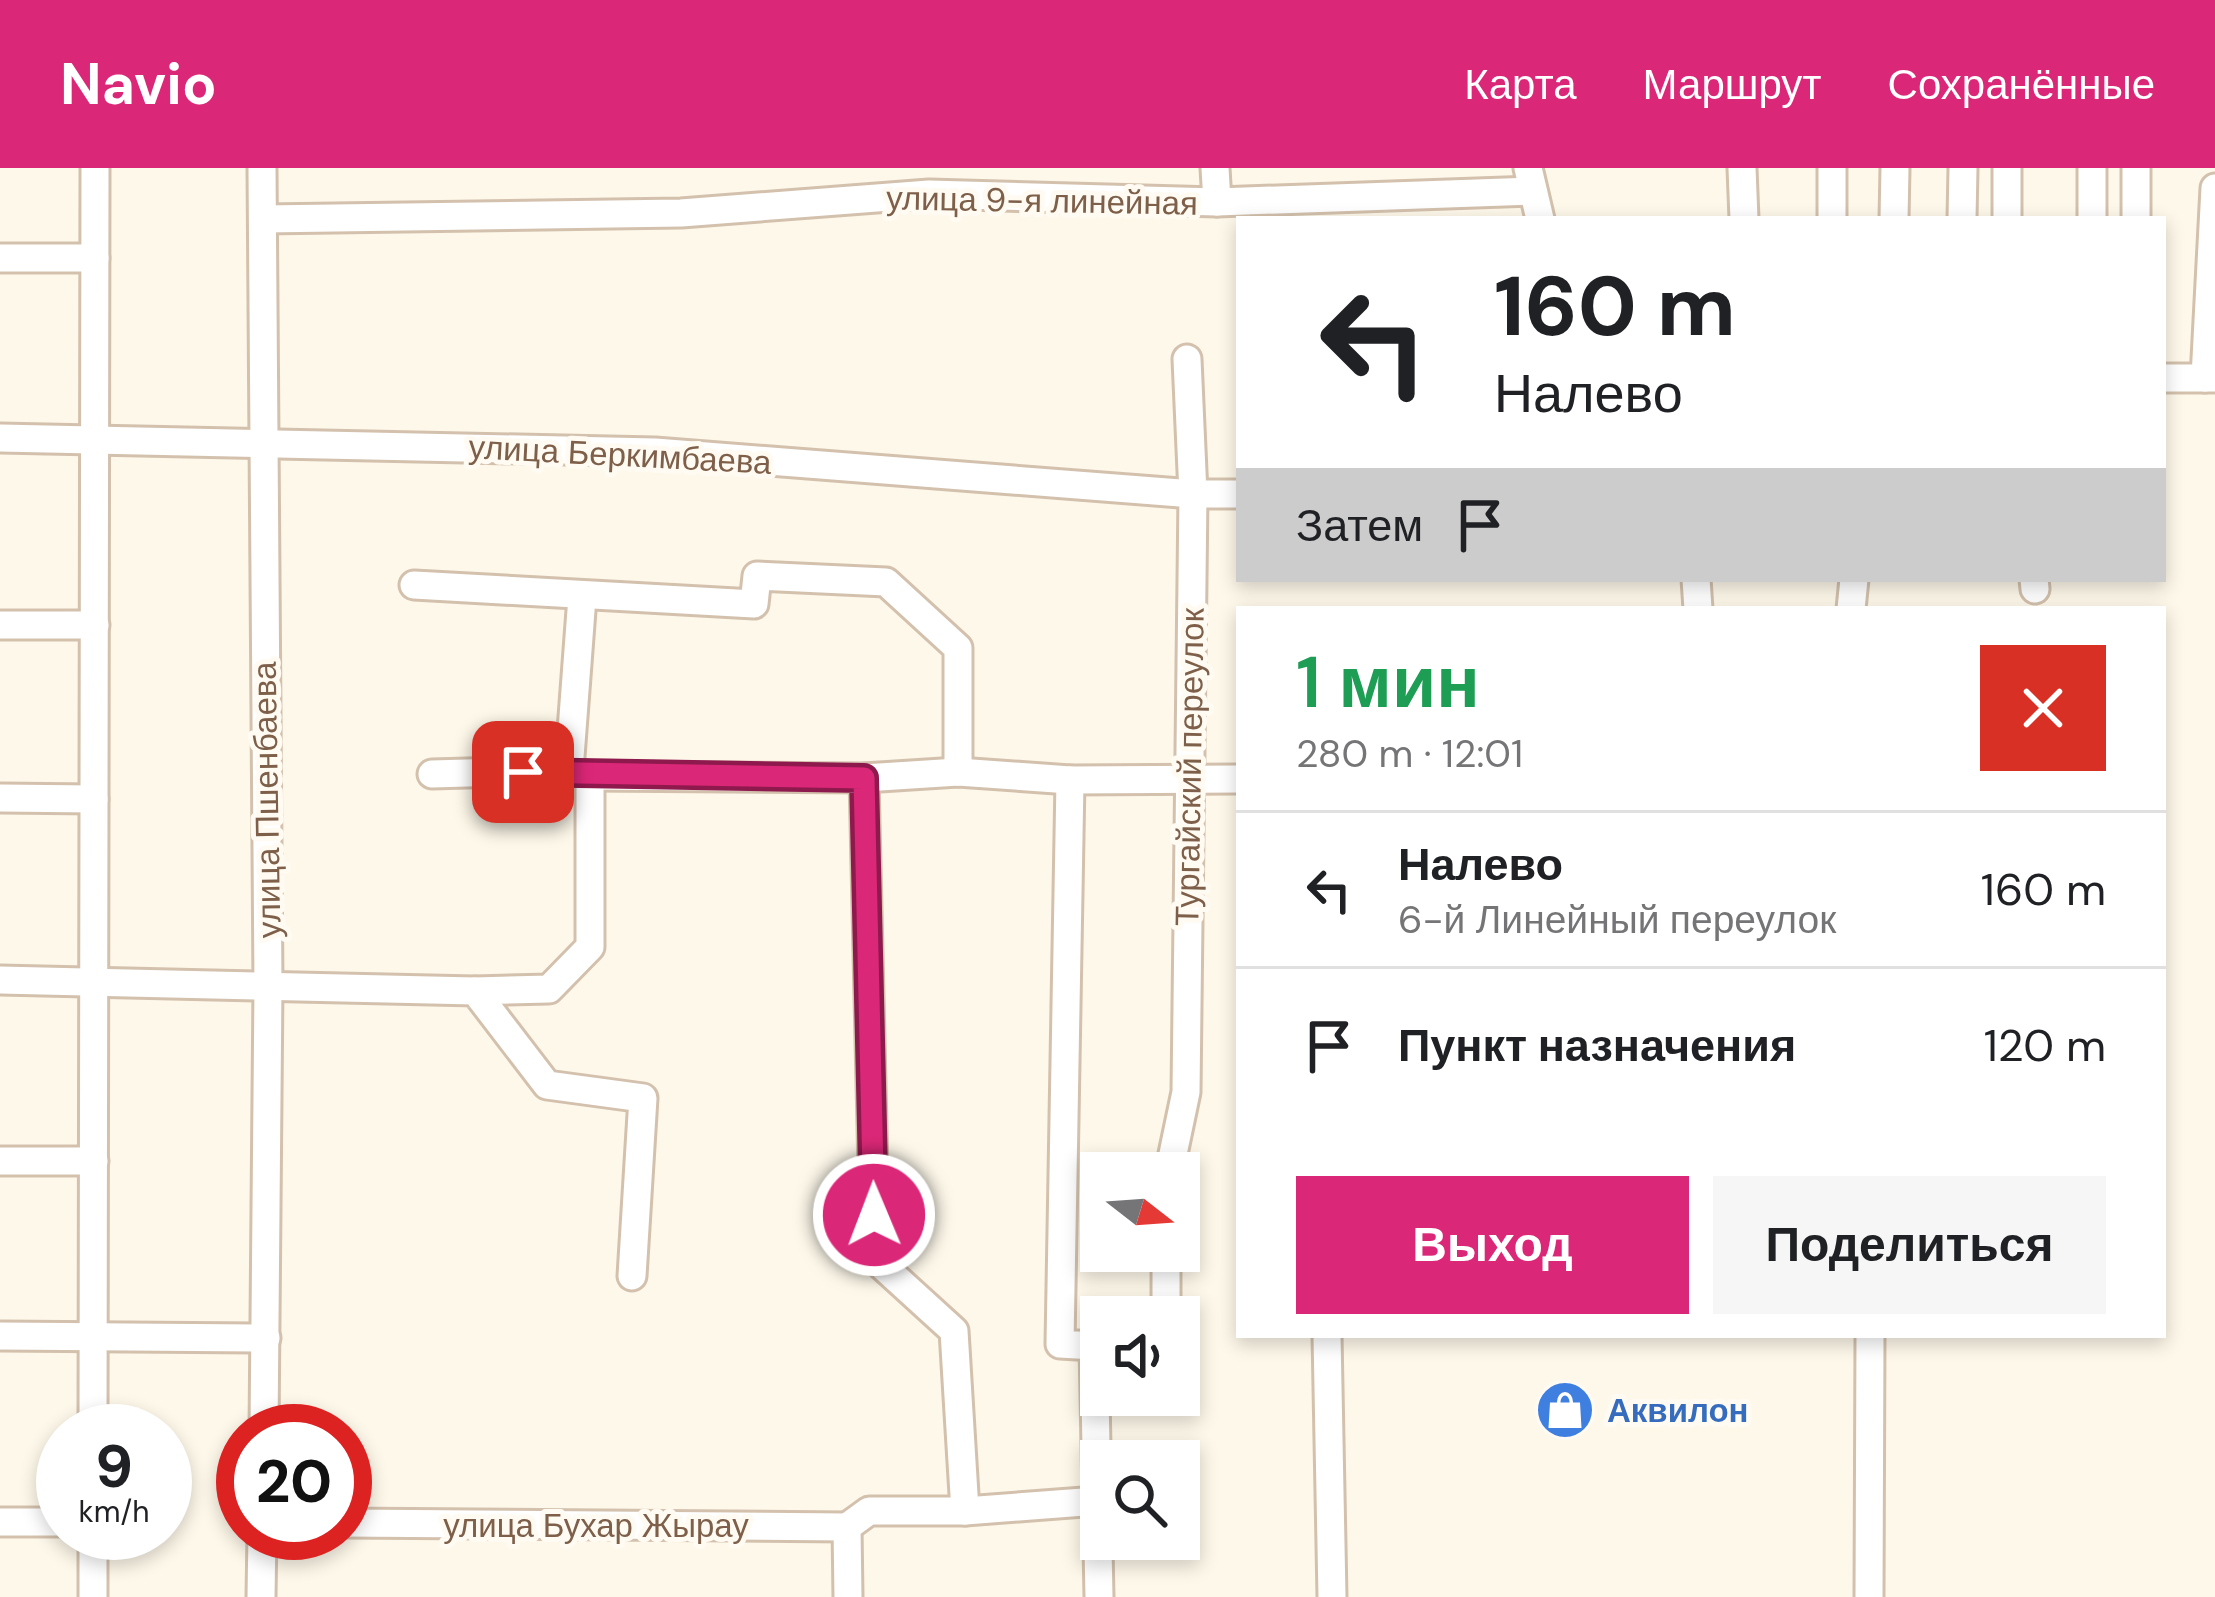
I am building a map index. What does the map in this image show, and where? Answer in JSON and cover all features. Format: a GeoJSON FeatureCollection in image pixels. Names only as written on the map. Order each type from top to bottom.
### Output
{"type":"FeatureCollection","features":[{"type":"Feature","properties":{"kind":"street"},"geometry":{"type":"LineString","coordinates":[[93,1404],[95,168]]}},
{"type":"Feature","properties":{"kind":"street","name":"улица Пшенбаева"},"geometry":{"type":"LineString","coordinates":[[262,168],[268,986],[265,1404]]}},
{"type":"Feature","properties":{"kind":"street"},"geometry":{"type":"LineString","coordinates":[[1215,168],[1217,202]]}},
{"type":"Feature","properties":{"kind":"street"},"geometry":{"type":"LineString","coordinates":[[1742,168],[1744,216]]}},
{"type":"Feature","properties":{"kind":"street"},"geometry":{"type":"LineString","coordinates":[[1832,168],[1832,216]]}},
{"type":"Feature","properties":{"kind":"street"},"geometry":{"type":"LineString","coordinates":[[1894,216],[1895,168]]}},
{"type":"Feature","properties":{"kind":"street"},"geometry":{"type":"LineString","coordinates":[[1962,216],[1963,168]]}},
{"type":"Feature","properties":{"kind":"street"},"geometry":{"type":"LineString","coordinates":[[2007,168],[2007,216]]}},
{"type":"Feature","properties":{"kind":"street"},"geometry":{"type":"LineString","coordinates":[[2092,168],[2092,216]]}},
{"type":"Feature","properties":{"kind":"street"},"geometry":{"type":"LineString","coordinates":[[2136,168],[2136,216]]}},
{"type":"Feature","properties":{"kind":"street"},"geometry":{"type":"LineString","coordinates":[[1531,179],[1539,216]]}},
{"type":"Feature","properties":{"kind":"street","name":"улица 9-я линейная"},"geometry":{"type":"LineString","coordinates":[[264,219],[681,213],[929,194],[1217,202],[1531,179]]}},
{"type":"Feature","properties":{"kind":"street"},"geometry":{"type":"LineString","coordinates":[[2166,378],[2210,378],[2215,188]]}},
{"type":"Feature","properties":{"kind":"street"},"geometry":{"type":"LineString","coordinates":[[0,258],[95,258]]}},
{"type":"Feature","properties":{"kind":"street","name":"Тургайский переулок"},"geometry":{"type":"LineString","coordinates":[[1173,1152],[1186,1092],[1193,494],[1187,359]]}},
{"type":"Feature","properties":{"kind":"street","name":"улица Беркимбаева"},"geometry":{"type":"LineString","coordinates":[[0,438],[655,452],[1236,494]]}},
{"type":"Feature","properties":{"kind":"street"},"geometry":{"type":"LineString","coordinates":[[414,585],[754,604],[757,576],[886,582],[958,648],[958,772]]}},
{"type":"Feature","properties":{"kind":"street"},"geometry":{"type":"LineString","coordinates":[[0,980],[549,989],[590,946],[579,773],[582,597]]}},
{"type":"Feature","properties":{"kind":"street"},"geometry":{"type":"LineString","coordinates":[[0,626],[94,626]]}},
{"type":"Feature","properties":{"kind":"street"},"geometry":{"type":"LineString","coordinates":[[432,774],[864,778],[958,772],[1070,780],[1236,779]]}},
{"type":"Feature","properties":{"kind":"street"},"geometry":{"type":"LineString","coordinates":[[864,778],[875,1259],[954,1331],[964,1510]]}},
{"type":"Feature","properties":{"kind":"street"},"geometry":{"type":"LineString","coordinates":[[1070,780],[1060,1344],[1080,1345]]}},
{"type":"Feature","properties":{"kind":"street"},"geometry":{"type":"LineString","coordinates":[[0,798],[94,799]]}},
{"type":"Feature","properties":{"kind":"street"},"geometry":{"type":"LineString","coordinates":[[475,991],[547,1085],[643,1098],[632,1276]]}},
{"type":"Feature","properties":{"kind":"street"},"geometry":{"type":"LineString","coordinates":[[0,1161],[94,1161]]}},
{"type":"Feature","properties":{"kind":"street"},"geometry":{"type":"LineString","coordinates":[[0,1336],[266,1338]]}},
{"type":"Feature","properties":{"kind":"street"},"geometry":{"type":"LineString","coordinates":[[1327,1338],[1332,1597]]}},
{"type":"Feature","properties":{"kind":"street"},"geometry":{"type":"LineString","coordinates":[[1869,1597],[1870,1338]]}},
{"type":"Feature","properties":{"kind":"street","name":"улица Бухар Жырау"},"geometry":{"type":"LineString","coordinates":[[372,1523],[848,1527],[869,1511],[1080,1502]]}},
{"type":"Feature","properties":{"kind":"street"},"geometry":{"type":"LineString","coordinates":[[0,1522],[36,1522]]}},
{"type":"Feature","properties":{"kind":"street"},"geometry":{"type":"LineString","coordinates":[[848,1527],[848,1597]]}},
{"type":"Feature","properties":{"kind":"street"},"geometry":{"type":"LineString","coordinates":[[93,1560],[93,1597]]}},
{"type":"Feature","properties":{"kind":"street"},"geometry":{"type":"LineString","coordinates":[[262,1560],[262,1597]]}},
{"type":"Feature","properties":{"kind":"street"},"geometry":{"type":"LineString","coordinates":[[1098,1560],[1099,1597]]}},
{"type":"Feature","properties":{"kind":"place","name":"Аквилон"},"geometry":{"type":"Point","coordinates":[1565,1410]}},
{"type":"Feature","properties":{"kind":"route"},"geometry":{"type":"LineString","coordinates":[[523,772],[864,778],[874,1215]]}}]}
